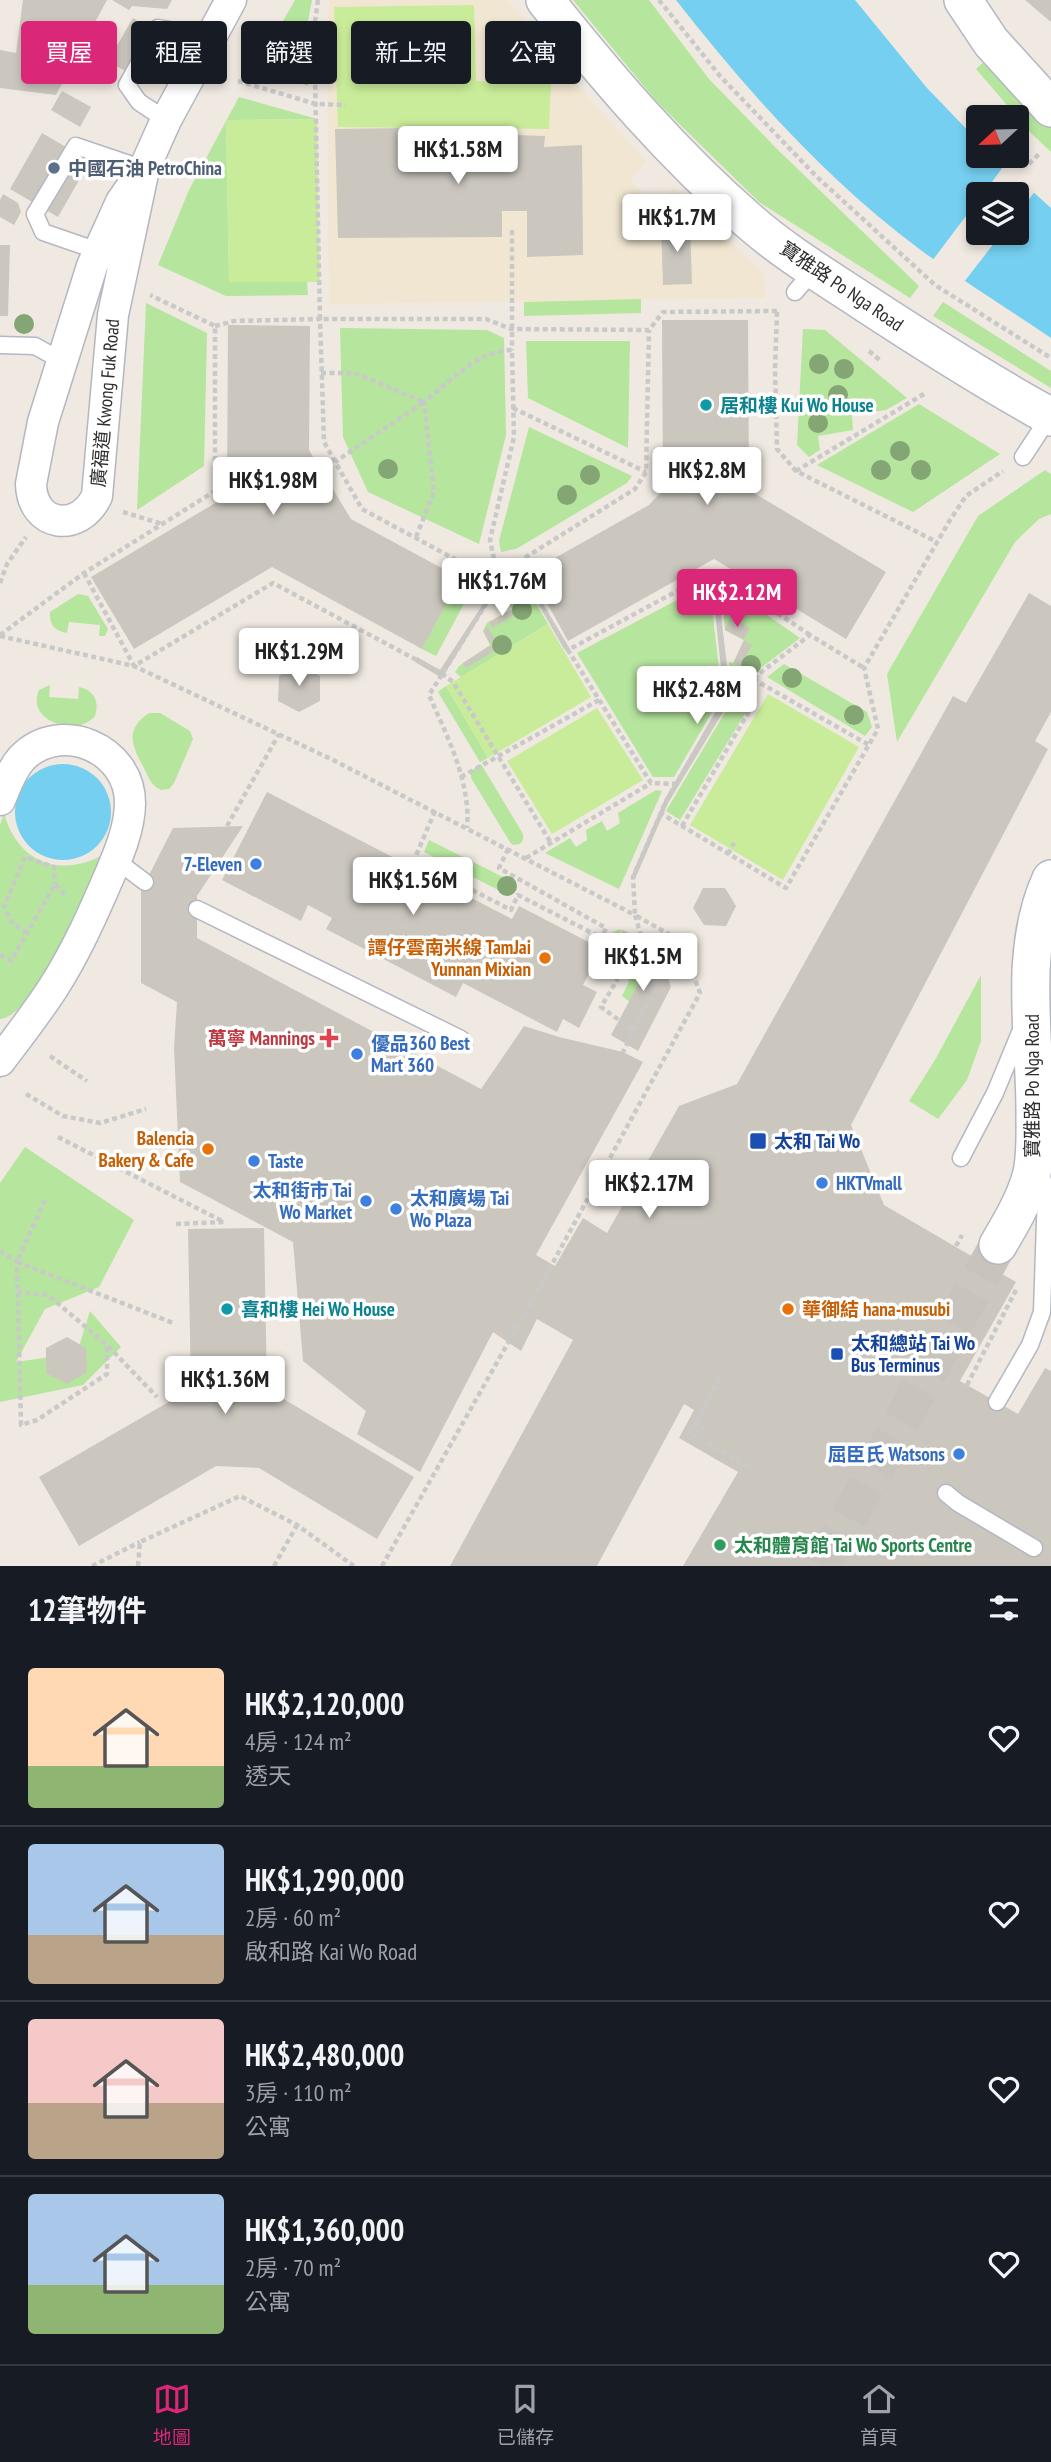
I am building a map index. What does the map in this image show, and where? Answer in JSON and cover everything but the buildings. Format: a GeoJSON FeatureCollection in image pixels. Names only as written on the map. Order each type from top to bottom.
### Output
{"type":"FeatureCollection","features":[{"type":"Feature","properties":{"kind":"street","name":"寶雅路 Po Nga Road"},"geometry":{"type":"LineString","coordinates":[[545,0],[638,114],[677,155],[751,223],[805,280],[905,329],[1050,417]]}},
{"type":"Feature","properties":{"kind":"street"},"geometry":{"type":"LineString","coordinates":[[963,0],[991,42],[1048,105]]}},
{"type":"Feature","properties":{"kind":"street","name":"廣福道 Kwong Fuk Road"},"geometry":{"type":"LineString","coordinates":[[218,21],[227,2]]}},
{"type":"Feature","properties":{"kind":"street","name":"廣福道 Kwong Fuk Road"},"geometry":{"type":"LineString","coordinates":[[111,256],[113,315],[97,496],[86,514],[71,521],[51,519],[37,507],[31,494],[43,422],[62,361],[111,256],[144,169],[186,84]]}},
{"type":"Feature","properties":{"kind":"street"},"geometry":{"type":"LineString","coordinates":[[0,800],[12,770],[23,757],[41,745],[61,740],[81,741],[103,751],[118,766],[128,786],[130,803],[128,820],[116,860],[89,923],[53,988],[0,1061]]}},
{"type":"Feature","properties":{"kind":"street","name":"寶雅路 Po Nga Road"},"geometry":{"type":"LineString","coordinates":[[998,1245],[1016,1214],[1031,1177],[1035,1100],[1031,1003],[1035,925],[1051,879]]}},
{"type":"Feature","properties":{"kind":"lane"},"geometry":{"type":"LineString","coordinates":[[131,78],[127,85],[139,102],[166,120]]}},
{"type":"Feature","properties":{"kind":"lane"},"geometry":{"type":"LineString","coordinates":[[111,256],[43,232],[35,214],[76,146],[144,169]]}},
{"type":"Feature","properties":{"kind":"lane"},"geometry":{"type":"LineString","coordinates":[[0,345],[35,346],[62,361]]}},
{"type":"Feature","properties":{"kind":"lane"},"geometry":{"type":"LineString","coordinates":[[1023,457],[1050,417]]}},
{"type":"Feature","properties":{"kind":"lane"},"geometry":{"type":"LineString","coordinates":[[116,860],[145,882]]}},
{"type":"Feature","properties":{"kind":"lane"},"geometry":{"type":"LineString","coordinates":[[197,909],[461,1039]]}},
{"type":"Feature","properties":{"kind":"lane"},"geometry":{"type":"LineString","coordinates":[[961,1157],[997,1089],[1031,1003]]}},
{"type":"Feature","properties":{"kind":"lane"},"geometry":{"type":"LineString","coordinates":[[997,1402],[1030,1345],[1042,1312],[1046,1191],[1034,1151]]}},
{"type":"Feature","properties":{"kind":"lane"},"geometry":{"type":"LineString","coordinates":[[946,1493],[958,1503],[1034,1548]]}},
{"type":"Feature","properties":{"kind":"path"},"geometry":{"type":"LineString","coordinates":[[318,0],[314,29],[324,442],[362,509],[499,583],[525,578],[651,783]]}},
{"type":"Feature","properties":{"kind":"path"},"geometry":{"type":"LineString","coordinates":[[659,0],[720,76],[817,177],[935,285],[1051,358]]}},
{"type":"Feature","properties":{"kind":"path"},"geometry":{"type":"LineString","coordinates":[[238,81],[316,104],[345,105]]}},
{"type":"Feature","properties":{"kind":"path"},"geometry":{"type":"LineString","coordinates":[[1029,164],[1039,154]]}},
{"type":"Feature","properties":{"kind":"path"},"geometry":{"type":"LineString","coordinates":[[467,828],[469,807],[461,777],[429,695],[499,583],[490,540],[514,437],[512,230]]}},
{"type":"Feature","properties":{"kind":"path"},"geometry":{"type":"LineString","coordinates":[[148,294],[215,326],[234,321],[486,319],[511,329],[649,330]]}},
{"type":"Feature","properties":{"kind":"path"},"geometry":{"type":"LineString","coordinates":[[513,580],[517,568],[526,557],[635,489],[646,472],[649,330],[663,312],[777,311],[777,449],[796,471],[937,542]]}},
{"type":"Feature","properties":{"kind":"path"},"geometry":{"type":"LineString","coordinates":[[0,636],[84,573],[215,491],[215,326]]}},
{"type":"Feature","properties":{"kind":"path"},"geometry":{"type":"LineString","coordinates":[[335,462],[424,402],[476,361],[512,350]]}},
{"type":"Feature","properties":{"kind":"path"},"geometry":{"type":"LineString","coordinates":[[321,373],[355,373],[424,402]]}},
{"type":"Feature","properties":{"kind":"path"},"geometry":{"type":"LineString","coordinates":[[796,471],[924,394]]}},
{"type":"Feature","properties":{"kind":"path"},"geometry":{"type":"LineString","coordinates":[[416,537],[434,492],[424,402]]}},
{"type":"Feature","properties":{"kind":"path"},"geometry":{"type":"LineString","coordinates":[[513,408],[646,472]]}},
{"type":"Feature","properties":{"kind":"path"},"geometry":{"type":"LineString","coordinates":[[662,810],[663,814],[786,888],[878,729],[864,668],[966,496],[1023,457]]}},
{"type":"Feature","properties":{"kind":"path"},"geometry":{"type":"LineString","coordinates":[[119,510],[163,524]]}},
{"type":"Feature","properties":{"kind":"path"},"geometry":{"type":"LineString","coordinates":[[0,583],[7,564],[26,536]]}},
{"type":"Feature","properties":{"kind":"path"},"geometry":{"type":"LineString","coordinates":[[714,571],[864,668]]}},
{"type":"Feature","properties":{"kind":"path"},"geometry":{"type":"LineString","coordinates":[[568,650],[714,571]]}},
{"type":"Feature","properties":{"kind":"path"},"geometry":{"type":"LineString","coordinates":[[714,571],[727,698]]}},
{"type":"Feature","properties":{"kind":"path"},"geometry":{"type":"LineString","coordinates":[[84,573],[134,666]]}},
{"type":"Feature","properties":{"kind":"path"},"geometry":{"type":"LineString","coordinates":[[134,666],[273,583],[453,681],[551,843]]}},
{"type":"Feature","properties":{"kind":"path"},"geometry":{"type":"LineString","coordinates":[[623,1052],[656,987],[635,915],[633,877],[662,810],[727,698],[810,635]]}},
{"type":"Feature","properties":{"kind":"path"},"geometry":{"type":"LineString","coordinates":[[0,636],[134,666],[435,811],[681,941],[700,993],[539,1288],[382,1566]]}},
{"type":"Feature","properties":{"kind":"path"},"geometry":{"type":"LineString","coordinates":[[751,680],[869,746]]}},
{"type":"Feature","properties":{"kind":"path"},"geometry":{"type":"LineString","coordinates":[[682,825],[754,703],[751,680]]}},
{"type":"Feature","properties":{"kind":"path"},"geometry":{"type":"LineString","coordinates":[[461,777],[598,700]]}},
{"type":"Feature","properties":{"kind":"path"},"geometry":{"type":"LineString","coordinates":[[227,825],[279,734]]}},
{"type":"Feature","properties":{"kind":"path"},"geometry":{"type":"LineString","coordinates":[[527,858],[610,804],[651,783],[677,784]]}},
{"type":"Feature","properties":{"kind":"path"},"geometry":{"type":"LineString","coordinates":[[435,811],[414,860],[510,910],[518,895],[601,938],[617,980],[601,1007],[634,1031]]}},
{"type":"Feature","properties":{"kind":"path"},"geometry":{"type":"LineString","coordinates":[[728,854],[734,843]]}},
{"type":"Feature","properties":{"kind":"path"},"geometry":{"type":"LineString","coordinates":[[508,849],[499,867],[606,928],[601,938]]}},
{"type":"Feature","properties":{"kind":"path"},"geometry":{"type":"LineString","coordinates":[[27,933],[13,924],[4,907],[25,857],[54,867],[55,884]]}},
{"type":"Feature","properties":{"kind":"path"},"geometry":{"type":"LineString","coordinates":[[50,1056],[87,1081]]}},
{"type":"Feature","properties":{"kind":"path"},"geometry":{"type":"LineString","coordinates":[[26,1094],[63,1116],[100,1123],[146,1109]]}},
{"type":"Feature","properties":{"kind":"path"},"geometry":{"type":"LineString","coordinates":[[58,1137],[224,1222],[176,1224]]}},
{"type":"Feature","properties":{"kind":"path"},"geometry":{"type":"LineString","coordinates":[[45,1200],[17,1262],[21,1425],[37,1420],[107,1374],[107,1345]]}},
{"type":"Feature","properties":{"kind":"path"},"geometry":{"type":"LineString","coordinates":[[0,1251],[17,1262],[173,1323]]}},
{"type":"Feature","properties":{"kind":"path"},"geometry":{"type":"LineString","coordinates":[[967,1385],[1019,1283]]}},
{"type":"Feature","properties":{"kind":"path"},"geometry":{"type":"LineString","coordinates":[[18,1292],[48,1294],[107,1345],[157,1397]]}},
{"type":"Feature","properties":{"kind":"path"},"geometry":{"type":"LineString","coordinates":[[720,1377],[689,1432],[752,1469]]}},
{"type":"Feature","properties":{"kind":"path"},"geometry":{"type":"LineString","coordinates":[[695,1424],[708,1431]]}},
{"type":"Feature","properties":{"kind":"path"},"geometry":{"type":"LineString","coordinates":[[92,1566],[240,1496],[297,1525],[354,1566]]}},
{"type":"Feature","properties":{"kind":"path"},"geometry":{"type":"LineString","coordinates":[[274,1566],[297,1525]]}},
{"type":"Feature","properties":{"kind":"path"},"geometry":{"type":"LineString","coordinates":[[138,1566],[140,1542]]}},
{"type":"Feature","properties":{"kind":"shaded area"},"geometry":{"type":"Polygon","coordinates":[[[330,0],[507,0],[524,21],[485,21],[485,84],[576,84],[646,162],[630,181],[656,206],[673,188],[764,274],[765,298],[329,304],[327,84],[337,84],[337,21],[327,21],[330,0]]]}},
{"type":"Feature","properties":{"kind":"green space"},"geometry":{"type":"Polygon","coordinates":[[[295,0],[312,0],[308,21],[283,21],[295,0]]]}},
{"type":"Feature","properties":{"kind":"green space"},"geometry":{"type":"Polygon","coordinates":[[[573,0],[649,0],[709,79],[778,150],[919,286],[910,298],[759,202],[656,101],[573,0]]]}},
{"type":"Feature","properties":{"kind":"green space"},"geometry":{"type":"Polygon","coordinates":[[[474,5],[476,81],[485,81],[485,84],[551,84],[549,129],[338,127],[337,21],[334,21],[334,7],[474,5]]]}},
{"type":"Feature","properties":{"kind":"green space"},"geometry":{"type":"Polygon","coordinates":[[[989,57],[1051,124],[1051,152],[1029,131],[1029,105],[1007,105],[976,69],[989,57]]]}},
{"type":"Feature","properties":{"kind":"green space"},"geometry":{"type":"Polygon","coordinates":[[[239,97],[317,119],[227,120],[239,97]]]}},
{"type":"Feature","properties":{"kind":"green space"},"geometry":{"type":"Polygon","coordinates":[[[317,119],[320,282],[229,282],[226,120],[317,119]]]}},
{"type":"Feature","properties":{"kind":"green space"},"geometry":{"type":"Polygon","coordinates":[[[226,121],[229,281],[307,282],[308,295],[226,296],[158,265],[189,190],[226,121]]]}},
{"type":"Feature","properties":{"kind":"green space"},"geometry":{"type":"Polygon","coordinates":[[[641,299],[641,313],[524,316],[524,302],[641,299]]]}},
{"type":"Feature","properties":{"kind":"green space"},"geometry":{"type":"Polygon","coordinates":[[[943,302],[1051,371],[1051,388],[933,316],[943,302]]]}},
{"type":"Feature","properties":{"kind":"green space"},"geometry":{"type":"Polygon","coordinates":[[[146,303],[207,333],[204,466],[137,510],[146,303]]]}},
{"type":"Feature","properties":{"kind":"green space"},"geometry":{"type":"Polygon","coordinates":[[[340,328],[487,330],[504,338],[506,435],[479,544],[368,492],[343,437],[340,328]]]}},
{"type":"Feature","properties":{"kind":"green space"},"geometry":{"type":"Polygon","coordinates":[[[803,329],[825,330],[907,398],[886,410],[852,415],[853,430],[818,436],[820,450],[809,457],[797,445],[803,329]]]}},
{"type":"Feature","properties":{"kind":"green space"},"geometry":{"type":"Polygon","coordinates":[[[526,341],[630,341],[628,448],[528,398],[526,341]]]}},
{"type":"Feature","properties":{"kind":"green space"},"geometry":{"type":"Polygon","coordinates":[[[919,404],[1000,454],[913,512],[817,465],[919,404]]]}},
{"type":"Feature","properties":{"kind":"green space"},"geometry":{"type":"Polygon","coordinates":[[[529,427],[632,476],[627,483],[516,549],[501,552],[499,541],[529,427]]]}},
{"type":"Feature","properties":{"kind":"green space"},"geometry":{"type":"Polygon","coordinates":[[[1045,470],[1051,474],[1051,514],[1039,519],[1015,542],[897,742],[887,674],[978,516],[1045,470]]]}},
{"type":"Feature","properties":{"kind":"green space"},"geometry":{"type":"Polygon","coordinates":[[[709,583],[722,695],[674,777],[653,777],[577,653],[709,583]]]}},
{"type":"Feature","properties":{"kind":"green space"},"geometry":{"type":"Polygon","coordinates":[[[721,583],[800,638],[743,682],[730,675],[729,662],[733,663],[744,640],[725,630],[721,583]]]}},
{"type":"Feature","properties":{"kind":"green space"},"geometry":{"type":"Polygon","coordinates":[[[525,584],[548,624],[461,677],[455,672],[459,666],[490,645],[483,631],[487,623],[512,609],[503,589],[525,584]]]}},
{"type":"Feature","properties":{"kind":"green space"},"geometry":{"type":"Polygon","coordinates":[[[453,590],[467,598],[436,656],[422,649],[453,590]]]}},
{"type":"Feature","properties":{"kind":"green space"},"geometry":{"type":"Polygon","coordinates":[[[78,594],[88,596],[108,629],[105,636],[99,636],[100,625],[69,622],[67,633],[59,631],[52,624],[50,612],[78,594]]]}},
{"type":"Feature","properties":{"kind":"green space"},"geometry":{"type":"Polygon","coordinates":[[[548,624],[591,697],[488,758],[446,686],[548,624]]]}},
{"type":"Feature","properties":{"kind":"green space"},"geometry":{"type":"Polygon","coordinates":[[[784,664],[867,712],[872,727],[865,736],[767,677],[784,664]]]}},
{"type":"Feature","properties":{"kind":"green space"},"geometry":{"type":"Polygon","coordinates":[[[50,685],[49,697],[78,699],[79,687],[89,691],[96,701],[95,716],[77,726],[66,726],[46,718],[39,710],[37,701],[39,690],[50,685]]]}},
{"type":"Feature","properties":{"kind":"green space"},"geometry":{"type":"Polygon","coordinates":[[[446,686],[488,758],[480,762],[438,692],[446,686]]]}},
{"type":"Feature","properties":{"kind":"green space"},"geometry":{"type":"Polygon","coordinates":[[[736,694],[751,704],[680,820],[666,811],[736,694]]]}},
{"type":"Feature","properties":{"kind":"green space"},"geometry":{"type":"Polygon","coordinates":[[[768,694],[859,747],[783,880],[690,825],[768,694]]]}},
{"type":"Feature","properties":{"kind":"green space"},"geometry":{"type":"Polygon","coordinates":[[[597,708],[643,780],[552,834],[507,761],[597,708]]]}},
{"type":"Feature","properties":{"kind":"green space"},"geometry":{"type":"Polygon","coordinates":[[[149,713],[160,713],[190,731],[193,739],[169,789],[161,790],[153,784],[134,745],[133,732],[141,719],[149,713]]]}},
{"type":"Feature","properties":{"kind":"green space"},"geometry":{"type":"Polygon","coordinates":[[[481,764],[523,834],[520,844],[513,845],[510,842],[471,778],[471,771],[481,764]]]}},
{"type":"Feature","properties":{"kind":"green space"},"geometry":{"type":"Polygon","coordinates":[[[656,790],[662,791],[619,889],[545,853],[570,838],[576,847],[587,840],[586,830],[602,821],[607,831],[620,823],[618,813],[656,790]]]}},
{"type":"Feature","properties":{"kind":"green space"},"geometry":{"type":"Polygon","coordinates":[[[4,813],[20,844],[31,855],[44,862],[73,865],[106,853],[46,974],[30,997],[15,1012],[0,1019],[0,825],[4,813]]]}},
{"type":"Feature","properties":{"kind":"green space"},"geometry":{"type":"Polygon","coordinates":[[[429,840],[515,883],[508,895],[424,852],[429,840]]]}},
{"type":"Feature","properties":{"kind":"green space"},"geometry":{"type":"Polygon","coordinates":[[[620,929],[639,983],[630,1002],[622,996],[629,982],[611,933],[620,929]]]}},
{"type":"Feature","properties":{"kind":"green space"},"geometry":{"type":"Polygon","coordinates":[[[981,975],[981,1041],[967,1080],[938,1119],[909,1101],[935,1060],[981,975]]]}},
{"type":"Feature","properties":{"kind":"green space"},"geometry":{"type":"Polygon","coordinates":[[[25,1147],[134,1220],[99,1287],[45,1309],[16,1362],[77,1353],[90,1311],[121,1347],[83,1385],[0,1402],[0,1183],[25,1147]]]}},
{"type":"Feature","properties":{"kind":"water"},"geometry":{"type":"Polygon","coordinates":[[[676,0],[855,0],[927,88],[966,129],[966,168],[1006,168],[1022,182],[966,182],[966,245],[1029,245],[1029,188],[1051,208],[1051,338],[934,260],[884,221],[851,193],[789,132],[676,0]]]}},
{"type":"Feature","properties":{"kind":"water"},"geometry":{"type":"Polygon","coordinates":[[[63,764],[81,768],[97,778],[107,794],[111,812],[107,830],[97,846],[81,856],[63,860],[45,856],[29,846],[19,830],[15,812],[19,794],[29,778],[45,768],[63,764]]]}},
{"type":"Feature","properties":{"kind":"pier"},"geometry":{"type":"Polygon","coordinates":[[[1002,168],[1012,168],[1027,182],[992,182],[1002,168]]]}},
{"type":"Feature","properties":{"kind":"pier"},"geometry":{"type":"Polygon","coordinates":[[[1029,184],[1036,190],[1029,199],[1029,184]]]}},
{"type":"Feature","properties":{"kind":"pier"},"geometry":{"type":"Polygon","coordinates":[[[966,216],[966,245],[993,245],[964,282],[932,261],[966,216]]]}},
{"type":"Feature","properties":{"kind":"tunnel"},"geometry":{"type":"LineString","coordinates":[[822,1566],[998,1245]]}},
{"type":"Feature","properties":{"kind":"place","name":"中國石油 PetroChina"},"geometry":{"type":"Point","coordinates":[54,168]}},
{"type":"Feature","properties":{"kind":"place","name":"居和樓 Kui Wo House"},"geometry":{"type":"Point","coordinates":[706,405]}},
{"type":"Feature","properties":{"kind":"place","name":"7-Eleven"},"geometry":{"type":"Point","coordinates":[256,864]}},
{"type":"Feature","properties":{"kind":"place","name":"譚仔雲南米線 TamJai Yunnan Mixian"},"geometry":{"type":"Point","coordinates":[545,958]}},
{"type":"Feature","properties":{"kind":"place","name":"萬寧 Mannings"},"geometry":{"type":"Point","coordinates":[329,1038]}},
{"type":"Feature","properties":{"kind":"place","name":"優品360 Best Mart 360"},"geometry":{"type":"Point","coordinates":[357,1054]}},
{"type":"Feature","properties":{"kind":"place","name":"太和 Tai Wo"},"geometry":{"type":"Point","coordinates":[758,1141]}},
{"type":"Feature","properties":{"kind":"place","name":"Balencia Bakery & Cafe"},"geometry":{"type":"Point","coordinates":[208,1149]}},
{"type":"Feature","properties":{"kind":"place","name":"Taste"},"geometry":{"type":"Point","coordinates":[254,1161]}},
{"type":"Feature","properties":{"kind":"place","name":"HKTVmall"},"geometry":{"type":"Point","coordinates":[822,1183]}},
{"type":"Feature","properties":{"kind":"place","name":"太和街市 Tai Wo Market"},"geometry":{"type":"Point","coordinates":[366,1201]}},
{"type":"Feature","properties":{"kind":"place","name":"太和廣場 Tai Wo Plaza"},"geometry":{"type":"Point","coordinates":[396,1209]}},
{"type":"Feature","properties":{"kind":"place","name":"喜和樓 Hei Wo House"},"geometry":{"type":"Point","coordinates":[227,1309]}},
{"type":"Feature","properties":{"kind":"place","name":"華御結 hana-musubi"},"geometry":{"type":"Point","coordinates":[788,1309]}},
{"type":"Feature","properties":{"kind":"place","name":"太和總站 Tai Wo Bus Terminus"},"geometry":{"type":"Point","coordinates":[837,1354]}},
{"type":"Feature","properties":{"kind":"place","name":"屈臣氏 Watsons"},"geometry":{"type":"Point","coordinates":[959,1454]}},
{"type":"Feature","properties":{"kind":"place","name":"太和體育館 Tai Wo Sports Centre"},"geometry":{"type":"Point","coordinates":[720,1545]}}]}
